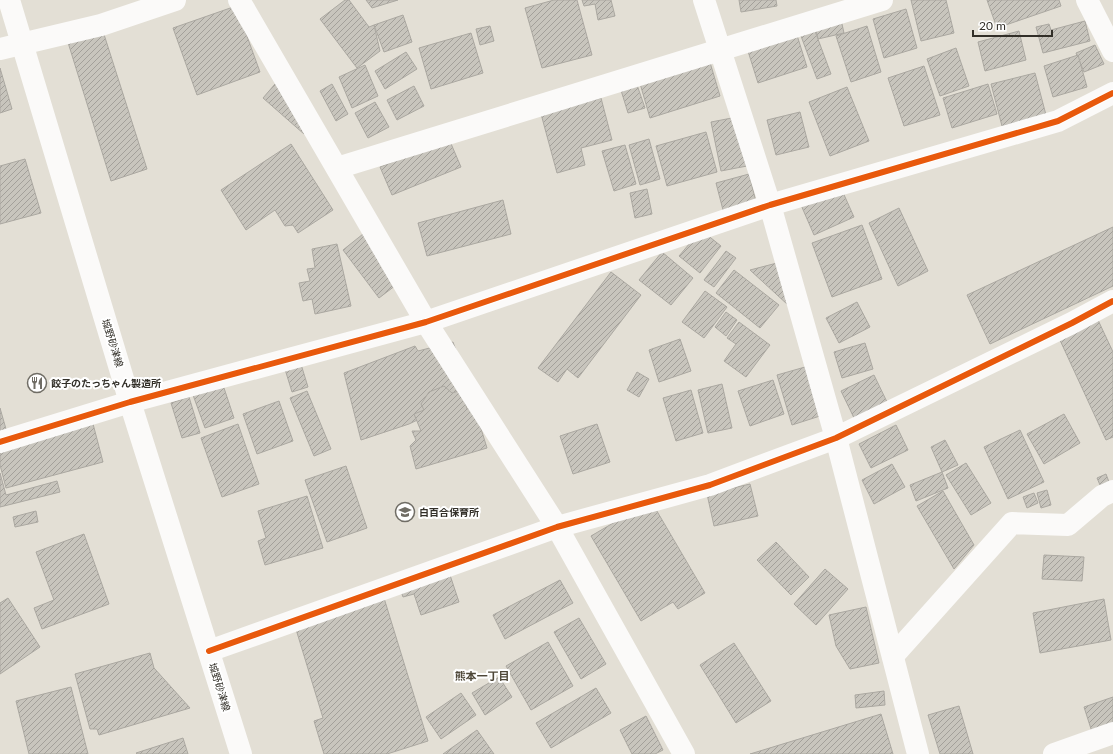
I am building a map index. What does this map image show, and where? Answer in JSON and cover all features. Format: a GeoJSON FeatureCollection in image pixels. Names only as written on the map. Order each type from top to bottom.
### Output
{"type":"FeatureCollection","features":[{"type":"Feature","properties":{"kind":"street","name":"城野砂津線"},"geometry":{"type":"LineString","coordinates":[[9,0],[130,402],[241,754]]}},
{"type":"Feature","properties":{"kind":"street"},"geometry":{"type":"LineString","coordinates":[[0,49],[101,25],[174,0]]}},
{"type":"Feature","properties":{"kind":"street"},"geometry":{"type":"LineString","coordinates":[[239,0],[426,322],[557,527],[684,754]]}},
{"type":"Feature","properties":{"kind":"street"},"geometry":{"type":"LineString","coordinates":[[704,0],[770,205],[836,438],[918,754]]}},
{"type":"Feature","properties":{"kind":"street"},"geometry":{"type":"LineString","coordinates":[[336,168],[882,0]]}},
{"type":"Feature","properties":{"kind":"street"},"geometry":{"type":"LineString","coordinates":[[1087,0],[1113,51]]}},
{"type":"Feature","properties":{"kind":"street"},"geometry":{"type":"LineString","coordinates":[[0,442],[130,402],[426,322],[770,205],[1058,121],[1113,93]]}},
{"type":"Feature","properties":{"kind":"street"},"geometry":{"type":"LineString","coordinates":[[209,651],[557,527],[710,485],[836,438],[1072,323],[1113,301]]}},
{"type":"Feature","properties":{"kind":"street"},"geometry":{"type":"LineString","coordinates":[[893,656],[1012,523],[1068,525],[1102,496],[1113,491]]}},
{"type":"Feature","properties":{"kind":"street"},"geometry":{"type":"LineString","coordinates":[[1054,754],[1113,733]]}},
{"type":"Feature","properties":{"kind":"building"},"geometry":{"type":"Polygon","coordinates":[[[345,0],[349,0],[369,27],[374,25],[380,51],[357,68],[320,19],[345,0]]]}},
{"type":"Feature","properties":{"kind":"building"},"geometry":{"type":"Polygon","coordinates":[[[366,0],[398,0],[372,8],[366,0]]]}},
{"type":"Feature","properties":{"kind":"building"},"geometry":{"type":"Polygon","coordinates":[[[554,0],[577,0],[592,55],[542,68],[525,8],[554,0]]]}},
{"type":"Feature","properties":{"kind":"building"},"geometry":{"type":"Polygon","coordinates":[[[582,0],[611,0],[615,16],[598,20],[595,4],[584,6],[582,0]]]}},
{"type":"Feature","properties":{"kind":"building"},"geometry":{"type":"Polygon","coordinates":[[[739,0],[776,0],[777,6],[741,12],[739,0]]]}},
{"type":"Feature","properties":{"kind":"building"},"geometry":{"type":"Polygon","coordinates":[[[911,0],[946,0],[954,33],[921,41],[911,0]]]}},
{"type":"Feature","properties":{"kind":"building"},"geometry":{"type":"Polygon","coordinates":[[[987,0],[1059,0],[1061,6],[997,28],[987,0]]]}},
{"type":"Feature","properties":{"kind":"building"},"geometry":{"type":"Polygon","coordinates":[[[236,6],[260,72],[197,95],[173,28],[236,6]]]}},
{"type":"Feature","properties":{"kind":"building"},"geometry":{"type":"Polygon","coordinates":[[[838,6],[844,33],[818,39],[812,12],[838,6]]]}},
{"type":"Feature","properties":{"kind":"building"},"geometry":{"type":"Polygon","coordinates":[[[906,9],[917,48],[884,58],[873,19],[906,9]]]}},
{"type":"Feature","properties":{"kind":"building"},"geometry":{"type":"Polygon","coordinates":[[[403,15],[412,42],[384,52],[374,25],[403,15]]]}},
{"type":"Feature","properties":{"kind":"building"},"geometry":{"type":"Polygon","coordinates":[[[1085,21],[1090,41],[1043,53],[1036,27],[1049,24],[1051,30],[1085,21]]]}},
{"type":"Feature","properties":{"kind":"building"},"geometry":{"type":"Polygon","coordinates":[[[812,23],[831,74],[817,79],[798,28],[812,23]]]}},
{"type":"Feature","properties":{"kind":"building"},"geometry":{"type":"Polygon","coordinates":[[[101,25],[147,169],[111,181],[66,36],[101,25]]]}},
{"type":"Feature","properties":{"kind":"building"},"geometry":{"type":"Polygon","coordinates":[[[490,26],[494,41],[480,45],[476,29],[490,26]]]}},
{"type":"Feature","properties":{"kind":"building"},"geometry":{"type":"Polygon","coordinates":[[[867,26],[881,72],[851,82],[836,36],[867,26]]]}},
{"type":"Feature","properties":{"kind":"building"},"geometry":{"type":"Polygon","coordinates":[[[1019,31],[1026,60],[985,71],[978,42],[1019,31]]]}},
{"type":"Feature","properties":{"kind":"building"},"geometry":{"type":"Polygon","coordinates":[[[796,32],[807,67],[758,83],[747,48],[796,32]]]}},
{"type":"Feature","properties":{"kind":"building"},"geometry":{"type":"Polygon","coordinates":[[[471,33],[483,73],[431,89],[419,48],[471,33]]]}},
{"type":"Feature","properties":{"kind":"building"},"geometry":{"type":"Polygon","coordinates":[[[1095,45],[1104,64],[1084,72],[1076,53],[1095,45]]]}},
{"type":"Feature","properties":{"kind":"building"},"geometry":{"type":"Polygon","coordinates":[[[956,48],[969,86],[940,96],[927,59],[956,48]]]}},
{"type":"Feature","properties":{"kind":"building"},"geometry":{"type":"Polygon","coordinates":[[[406,52],[417,69],[385,89],[375,71],[406,52]]]}},
{"type":"Feature","properties":{"kind":"building"},"geometry":{"type":"Polygon","coordinates":[[[1078,55],[1087,87],[1053,97],[1044,66],[1078,55]]]}},
{"type":"Feature","properties":{"kind":"building"},"geometry":{"type":"Polygon","coordinates":[[[709,59],[720,96],[650,118],[639,80],[709,59]]]}},
{"type":"Feature","properties":{"kind":"building"},"geometry":{"type":"Polygon","coordinates":[[[365,65],[378,96],[352,108],[339,77],[365,65]]]}},
{"type":"Feature","properties":{"kind":"building"},"geometry":{"type":"Polygon","coordinates":[[[924,66],[940,115],[904,126],[888,78],[924,66]]]}},
{"type":"Feature","properties":{"kind":"building"},"geometry":{"type":"Polygon","coordinates":[[[0,68],[12,109],[0,113],[0,68]]]}},
{"type":"Feature","properties":{"kind":"building"},"geometry":{"type":"Polygon","coordinates":[[[1035,73],[1046,115],[1002,126],[991,84],[1035,73]]]}},
{"type":"Feature","properties":{"kind":"building"},"geometry":{"type":"Polygon","coordinates":[[[636,82],[645,108],[628,113],[620,87],[636,82]]]}},
{"type":"Feature","properties":{"kind":"building"},"geometry":{"type":"Polygon","coordinates":[[[275,84],[316,120],[304,134],[263,98],[275,84]]]}},
{"type":"Feature","properties":{"kind":"building"},"geometry":{"type":"Polygon","coordinates":[[[332,84],[348,114],[336,121],[320,91],[332,84]]]}},
{"type":"Feature","properties":{"kind":"building"},"geometry":{"type":"Polygon","coordinates":[[[988,84],[997,114],[952,128],[943,98],[988,84]]]}},
{"type":"Feature","properties":{"kind":"building"},"geometry":{"type":"Polygon","coordinates":[[[414,86],[424,106],[397,120],[387,100],[414,86]]]}},
{"type":"Feature","properties":{"kind":"building"},"geometry":{"type":"Polygon","coordinates":[[[847,87],[869,141],[830,156],[809,102],[847,87]]]}},
{"type":"Feature","properties":{"kind":"building"},"geometry":{"type":"Polygon","coordinates":[[[601,98],[612,140],[581,148],[585,165],[557,173],[541,114],[601,98]]]}},
{"type":"Feature","properties":{"kind":"building"},"geometry":{"type":"Polygon","coordinates":[[[375,102],[389,127],[368,138],[355,113],[375,102]]]}},
{"type":"Feature","properties":{"kind":"building"},"geometry":{"type":"Polygon","coordinates":[[[800,112],[809,147],[776,155],[767,120],[800,112]]]}},
{"type":"Feature","properties":{"kind":"building"},"geometry":{"type":"Polygon","coordinates":[[[737,117],[747,166],[721,171],[711,122],[737,117]]]}},
{"type":"Feature","properties":{"kind":"building"},"geometry":{"type":"Polygon","coordinates":[[[706,132],[717,172],[667,186],[656,146],[706,132]]]}},
{"type":"Feature","properties":{"kind":"building"},"geometry":{"type":"Polygon","coordinates":[[[449,139],[461,167],[392,195],[380,167],[449,139]]]}},
{"type":"Feature","properties":{"kind":"building"},"geometry":{"type":"Polygon","coordinates":[[[649,139],[660,179],[640,185],[629,145],[649,139]]]}},
{"type":"Feature","properties":{"kind":"building"},"geometry":{"type":"Polygon","coordinates":[[[291,144],[333,210],[298,233],[293,225],[285,226],[275,210],[246,230],[221,190],[291,144]]]}},
{"type":"Feature","properties":{"kind":"building"},"geometry":{"type":"Polygon","coordinates":[[[625,145],[636,184],[614,191],[602,151],[625,145]]]}},
{"type":"Feature","properties":{"kind":"building"},"geometry":{"type":"Polygon","coordinates":[[[25,159],[41,213],[0,224],[0,166],[25,159]]]}},
{"type":"Feature","properties":{"kind":"building"},"geometry":{"type":"Polygon","coordinates":[[[749,174],[756,202],[723,210],[716,183],[749,174]]]}},
{"type":"Feature","properties":{"kind":"building"},"geometry":{"type":"Polygon","coordinates":[[[841,188],[854,217],[814,235],[801,205],[841,188]]]}},
{"type":"Feature","properties":{"kind":"building"},"geometry":{"type":"Polygon","coordinates":[[[647,189],[652,214],[635,218],[630,193],[647,189]]]}},
{"type":"Feature","properties":{"kind":"building"},"geometry":{"type":"Polygon","coordinates":[[[503,200],[511,234],[427,256],[418,223],[503,200]]]}},
{"type":"Feature","properties":{"kind":"building"},"geometry":{"type":"Polygon","coordinates":[[[899,208],[928,271],[898,286],[869,223],[899,208]]]}},
{"type":"Feature","properties":{"kind":"building"},"geometry":{"type":"Polygon","coordinates":[[[862,225],[882,279],[832,297],[812,243],[862,225]]]}},
{"type":"Feature","properties":{"kind":"building"},"geometry":{"type":"Polygon","coordinates":[[[1113,227],[1113,286],[990,344],[967,295],[1113,227]]]}},
{"type":"Feature","properties":{"kind":"building"},"geometry":{"type":"Polygon","coordinates":[[[701,230],[721,246],[700,273],[679,256],[701,230]]]}},
{"type":"Feature","properties":{"kind":"building"},"geometry":{"type":"Polygon","coordinates":[[[363,234],[400,282],[379,298],[343,250],[363,234]]]}},
{"type":"Feature","properties":{"kind":"building"},"geometry":{"type":"Polygon","coordinates":[[[337,244],[351,306],[315,314],[312,299],[303,301],[299,283],[310,281],[307,269],[315,268],[312,249],[337,244]]]}},
{"type":"Feature","properties":{"kind":"building"},"geometry":{"type":"Polygon","coordinates":[[[726,251],[736,258],[714,287],[704,280],[726,251]]]}},
{"type":"Feature","properties":{"kind":"building"},"geometry":{"type":"Polygon","coordinates":[[[662,252],[693,278],[671,305],[639,280],[662,252]]]}},
{"type":"Feature","properties":{"kind":"building"},"geometry":{"type":"Polygon","coordinates":[[[777,263],[788,305],[750,270],[777,263]]]}},
{"type":"Feature","properties":{"kind":"building"},"geometry":{"type":"Polygon","coordinates":[[[734,270],[779,305],[760,328],[716,293],[734,270]]]}},
{"type":"Feature","properties":{"kind":"building"},"geometry":{"type":"Polygon","coordinates":[[[611,272],[641,295],[578,378],[567,369],[558,382],[538,368],[611,272]]]}},
{"type":"Feature","properties":{"kind":"building"},"geometry":{"type":"Polygon","coordinates":[[[705,291],[727,307],[704,338],[682,322],[705,291]]]}},
{"type":"Feature","properties":{"kind":"building"},"geometry":{"type":"Polygon","coordinates":[[[857,302],[870,327],[839,343],[826,318],[857,302]]]}},
{"type":"Feature","properties":{"kind":"building"},"geometry":{"type":"Polygon","coordinates":[[[726,312],[737,320],[726,336],[715,327],[726,312]]]}},
{"type":"Feature","properties":{"kind":"building"},"geometry":{"type":"Polygon","coordinates":[[[1098,320],[1113,352],[1113,437],[1106,440],[1059,338],[1098,320]]]}},
{"type":"Feature","properties":{"kind":"building"},"geometry":{"type":"Polygon","coordinates":[[[739,322],[770,345],[746,377],[724,361],[736,344],[727,338],[739,322]]]}},
{"type":"Feature","properties":{"kind":"building"},"geometry":{"type":"Polygon","coordinates":[[[680,339],[691,371],[659,382],[649,350],[680,339]]]}},
{"type":"Feature","properties":{"kind":"building"},"geometry":{"type":"Polygon","coordinates":[[[453,342],[472,394],[409,424],[361,440],[344,373],[415,346],[418,351],[453,342]]]}},
{"type":"Feature","properties":{"kind":"building"},"geometry":{"type":"Polygon","coordinates":[[[865,343],[873,369],[842,378],[834,352],[865,343]]]}},
{"type":"Feature","properties":{"kind":"building"},"geometry":{"type":"Polygon","coordinates":[[[296,348],[308,387],[292,392],[280,353],[296,348]]]}},
{"type":"Feature","properties":{"kind":"building"},"geometry":{"type":"Polygon","coordinates":[[[805,367],[820,416],[792,425],[777,375],[805,367]]]}},
{"type":"Feature","properties":{"kind":"building"},"geometry":{"type":"Polygon","coordinates":[[[637,372],[649,379],[639,397],[627,390],[637,372]]]}},
{"type":"Feature","properties":{"kind":"building"},"geometry":{"type":"Polygon","coordinates":[[[874,375],[888,404],[855,420],[841,391],[874,375]]]}},
{"type":"Feature","properties":{"kind":"building"},"geometry":{"type":"Polygon","coordinates":[[[773,380],[784,414],[750,426],[738,391],[773,380]]]}},
{"type":"Feature","properties":{"kind":"building"},"geometry":{"type":"Polygon","coordinates":[[[722,384],[732,428],[708,433],[698,390],[722,384]]]}},
{"type":"Feature","properties":{"kind":"building"},"geometry":{"type":"Polygon","coordinates":[[[223,385],[234,418],[205,428],[193,395],[223,385]]]}},
{"type":"Feature","properties":{"kind":"building"},"geometry":{"type":"Polygon","coordinates":[[[444,386],[452,393],[462,390],[467,409],[474,406],[487,448],[416,469],[410,446],[416,440],[412,431],[421,431],[414,414],[424,410],[421,404],[429,392],[444,386]]]}},
{"type":"Feature","properties":{"kind":"building"},"geometry":{"type":"Polygon","coordinates":[[[691,390],[703,433],[676,441],[663,398],[691,390]]]}},
{"type":"Feature","properties":{"kind":"building"},"geometry":{"type":"Polygon","coordinates":[[[307,391],[331,449],[314,456],[290,398],[307,391]]]}},
{"type":"Feature","properties":{"kind":"building"},"geometry":{"type":"Polygon","coordinates":[[[189,397],[200,433],[182,438],[171,403],[189,397]]]}},
{"type":"Feature","properties":{"kind":"building"},"geometry":{"type":"Polygon","coordinates":[[[279,401],[293,441],[257,454],[243,414],[279,401]]]}},
{"type":"Feature","properties":{"kind":"building"},"geometry":{"type":"Polygon","coordinates":[[[0,408],[6,429],[0,431],[0,408]]]}},
{"type":"Feature","properties":{"kind":"building"},"geometry":{"type":"Polygon","coordinates":[[[1064,414],[1080,443],[1044,464],[1027,434],[1064,414]]]}},
{"type":"Feature","properties":{"kind":"building"},"geometry":{"type":"Polygon","coordinates":[[[92,420],[103,462],[6,488],[0,465],[0,445],[92,420]]]}},
{"type":"Feature","properties":{"kind":"building"},"geometry":{"type":"Polygon","coordinates":[[[238,424],[259,484],[222,497],[201,438],[238,424]]]}},
{"type":"Feature","properties":{"kind":"building"},"geometry":{"type":"Polygon","coordinates":[[[597,424],[610,462],[573,474],[560,436],[597,424]]]}},
{"type":"Feature","properties":{"kind":"building"},"geometry":{"type":"Polygon","coordinates":[[[896,425],[908,450],[871,468],[859,444],[896,425]]]}},
{"type":"Feature","properties":{"kind":"building"},"geometry":{"type":"Polygon","coordinates":[[[1020,430],[1044,482],[1008,499],[984,447],[1020,430]]]}},
{"type":"Feature","properties":{"kind":"building"},"geometry":{"type":"Polygon","coordinates":[[[945,440],[958,465],[942,472],[931,447],[945,440]]]}},
{"type":"Feature","properties":{"kind":"building"},"geometry":{"type":"Polygon","coordinates":[[[966,463],[991,503],[971,515],[946,475],[966,463]]]}},
{"type":"Feature","properties":{"kind":"building"},"geometry":{"type":"Polygon","coordinates":[[[892,464],[905,487],[874,504],[862,480],[892,464]]]}},
{"type":"Feature","properties":{"kind":"building"},"geometry":{"type":"Polygon","coordinates":[[[346,466],[367,528],[327,542],[305,480],[346,466]]]}},
{"type":"Feature","properties":{"kind":"building"},"geometry":{"type":"Polygon","coordinates":[[[942,472],[948,488],[916,501],[910,485],[942,472]]]}},
{"type":"Feature","properties":{"kind":"building"},"geometry":{"type":"Polygon","coordinates":[[[0,473],[6,495],[57,481],[60,492],[0,507],[0,473]]]}},
{"type":"Feature","properties":{"kind":"building"},"geometry":{"type":"Polygon","coordinates":[[[1106,474],[1109,482],[1100,485],[1097,478],[1106,474]]]}},
{"type":"Feature","properties":{"kind":"building"},"geometry":{"type":"Polygon","coordinates":[[[750,484],[758,516],[714,526],[707,494],[750,484]]]}},
{"type":"Feature","properties":{"kind":"building"},"geometry":{"type":"Polygon","coordinates":[[[1047,490],[1051,505],[1041,508],[1037,493],[1047,490]]]}},
{"type":"Feature","properties":{"kind":"building"},"geometry":{"type":"Polygon","coordinates":[[[943,491],[974,545],[954,569],[917,506],[943,491]]]}},
{"type":"Feature","properties":{"kind":"building"},"geometry":{"type":"Polygon","coordinates":[[[1034,493],[1038,503],[1027,508],[1023,497],[1034,493]]]}},
{"type":"Feature","properties":{"kind":"building"},"geometry":{"type":"Polygon","coordinates":[[[307,496],[323,548],[265,565],[258,541],[266,538],[258,511],[307,496]]]}},
{"type":"Feature","properties":{"kind":"building"},"geometry":{"type":"Polygon","coordinates":[[[651,501],[705,593],[678,609],[673,602],[641,621],[591,536],[651,501]]]}},
{"type":"Feature","properties":{"kind":"building"},"geometry":{"type":"Polygon","coordinates":[[[36,511],[38,522],[15,527],[13,517],[36,511]]]}},
{"type":"Feature","properties":{"kind":"building"},"geometry":{"type":"Polygon","coordinates":[[[84,534],[109,604],[42,629],[34,608],[54,600],[36,552],[84,534]]]}},
{"type":"Feature","properties":{"kind":"building"},"geometry":{"type":"Polygon","coordinates":[[[776,542],[809,577],[791,595],[757,560],[776,542]]]}},
{"type":"Feature","properties":{"kind":"building"},"geometry":{"type":"Polygon","coordinates":[[[1044,555],[1084,557],[1082,581],[1042,579],[1044,555]]]}},
{"type":"Feature","properties":{"kind":"building"},"geometry":{"type":"Polygon","coordinates":[[[448,569],[459,602],[421,615],[414,594],[403,597],[399,586],[448,569]]]}},
{"type":"Feature","properties":{"kind":"building"},"geometry":{"type":"Polygon","coordinates":[[[825,569],[848,589],[816,625],[794,604],[825,569]]]}},
{"type":"Feature","properties":{"kind":"building"},"geometry":{"type":"Polygon","coordinates":[[[560,580],[573,603],[505,639],[493,615],[560,580]]]}},
{"type":"Feature","properties":{"kind":"building"},"geometry":{"type":"Polygon","coordinates":[[[8,598],[40,647],[0,674],[0,603],[8,598]]]}},
{"type":"Feature","properties":{"kind":"building"},"geometry":{"type":"Polygon","coordinates":[[[384,598],[428,741],[387,754],[324,754],[314,721],[323,718],[295,626],[384,598]]]}},
{"type":"Feature","properties":{"kind":"building"},"geometry":{"type":"Polygon","coordinates":[[[1104,599],[1111,640],[1040,653],[1033,613],[1104,599]]]}},
{"type":"Feature","properties":{"kind":"building"},"geometry":{"type":"Polygon","coordinates":[[[866,607],[879,663],[850,669],[836,646],[829,615],[866,607]]]}},
{"type":"Feature","properties":{"kind":"building"},"geometry":{"type":"Polygon","coordinates":[[[579,618],[606,664],[581,679],[554,632],[579,618]]]}},
{"type":"Feature","properties":{"kind":"building"},"geometry":{"type":"Polygon","coordinates":[[[548,642],[573,686],[531,710],[506,666],[548,642]]]}},
{"type":"Feature","properties":{"kind":"building"},"geometry":{"type":"Polygon","coordinates":[[[734,643],[771,701],[736,723],[700,665],[734,643]]]}},
{"type":"Feature","properties":{"kind":"building"},"geometry":{"type":"Polygon","coordinates":[[[150,653],[154,668],[190,708],[99,735],[97,729],[90,729],[75,674],[150,653]]]}},
{"type":"Feature","properties":{"kind":"building"},"geometry":{"type":"Polygon","coordinates":[[[499,677],[512,697],[485,715],[472,693],[499,677]]]}},
{"type":"Feature","properties":{"kind":"building"},"geometry":{"type":"Polygon","coordinates":[[[71,687],[88,754],[29,754],[16,701],[71,687]]]}},
{"type":"Feature","properties":{"kind":"building"},"geometry":{"type":"Polygon","coordinates":[[[596,688],[611,713],[551,748],[536,723],[596,688]]]}},
{"type":"Feature","properties":{"kind":"building"},"geometry":{"type":"Polygon","coordinates":[[[884,691],[885,705],[856,708],[855,695],[884,691]]]}},
{"type":"Feature","properties":{"kind":"building"},"geometry":{"type":"Polygon","coordinates":[[[461,693],[476,715],[441,739],[426,717],[461,693]]]}},
{"type":"Feature","properties":{"kind":"building"},"geometry":{"type":"Polygon","coordinates":[[[1113,697],[1113,725],[1092,732],[1084,707],[1113,697]]]}},
{"type":"Feature","properties":{"kind":"building"},"geometry":{"type":"Polygon","coordinates":[[[959,706],[973,754],[940,754],[928,715],[959,706]]]}},
{"type":"Feature","properties":{"kind":"building"},"geometry":{"type":"Polygon","coordinates":[[[881,714],[893,754],[750,754],[881,714]]]}},
{"type":"Feature","properties":{"kind":"building"},"geometry":{"type":"Polygon","coordinates":[[[646,716],[663,750],[655,754],[632,754],[620,730],[646,716]]]}},
{"type":"Feature","properties":{"kind":"building"},"geometry":{"type":"Polygon","coordinates":[[[477,730],[494,754],[443,754],[477,730]]]}},
{"type":"Feature","properties":{"kind":"building"},"geometry":{"type":"Polygon","coordinates":[[[183,738],[188,754],[136,753],[183,738]]]}},
{"type":"Feature","properties":{"kind":"cycle path"},"geometry":{"type":"LineString","coordinates":[[0,442],[130,402],[426,322],[770,205],[1058,121],[1113,93]]}},
{"type":"Feature","properties":{"kind":"cycle path"},"geometry":{"type":"LineString","coordinates":[[209,651],[557,527],[710,485],[836,438],[1072,323],[1113,301]]}},
{"type":"Feature","properties":{"kind":"place","name":"餃子のたっちゃん製造所"},"geometry":{"type":"Point","coordinates":[37,383]}},
{"type":"Feature","properties":{"kind":"place","name":"白百合保育所"},"geometry":{"type":"Point","coordinates":[405,512]}},
{"type":"Feature","properties":{"kind":"district","name":"熊本一丁目"},"geometry":{"type":"Point","coordinates":[482,675]}}]}
